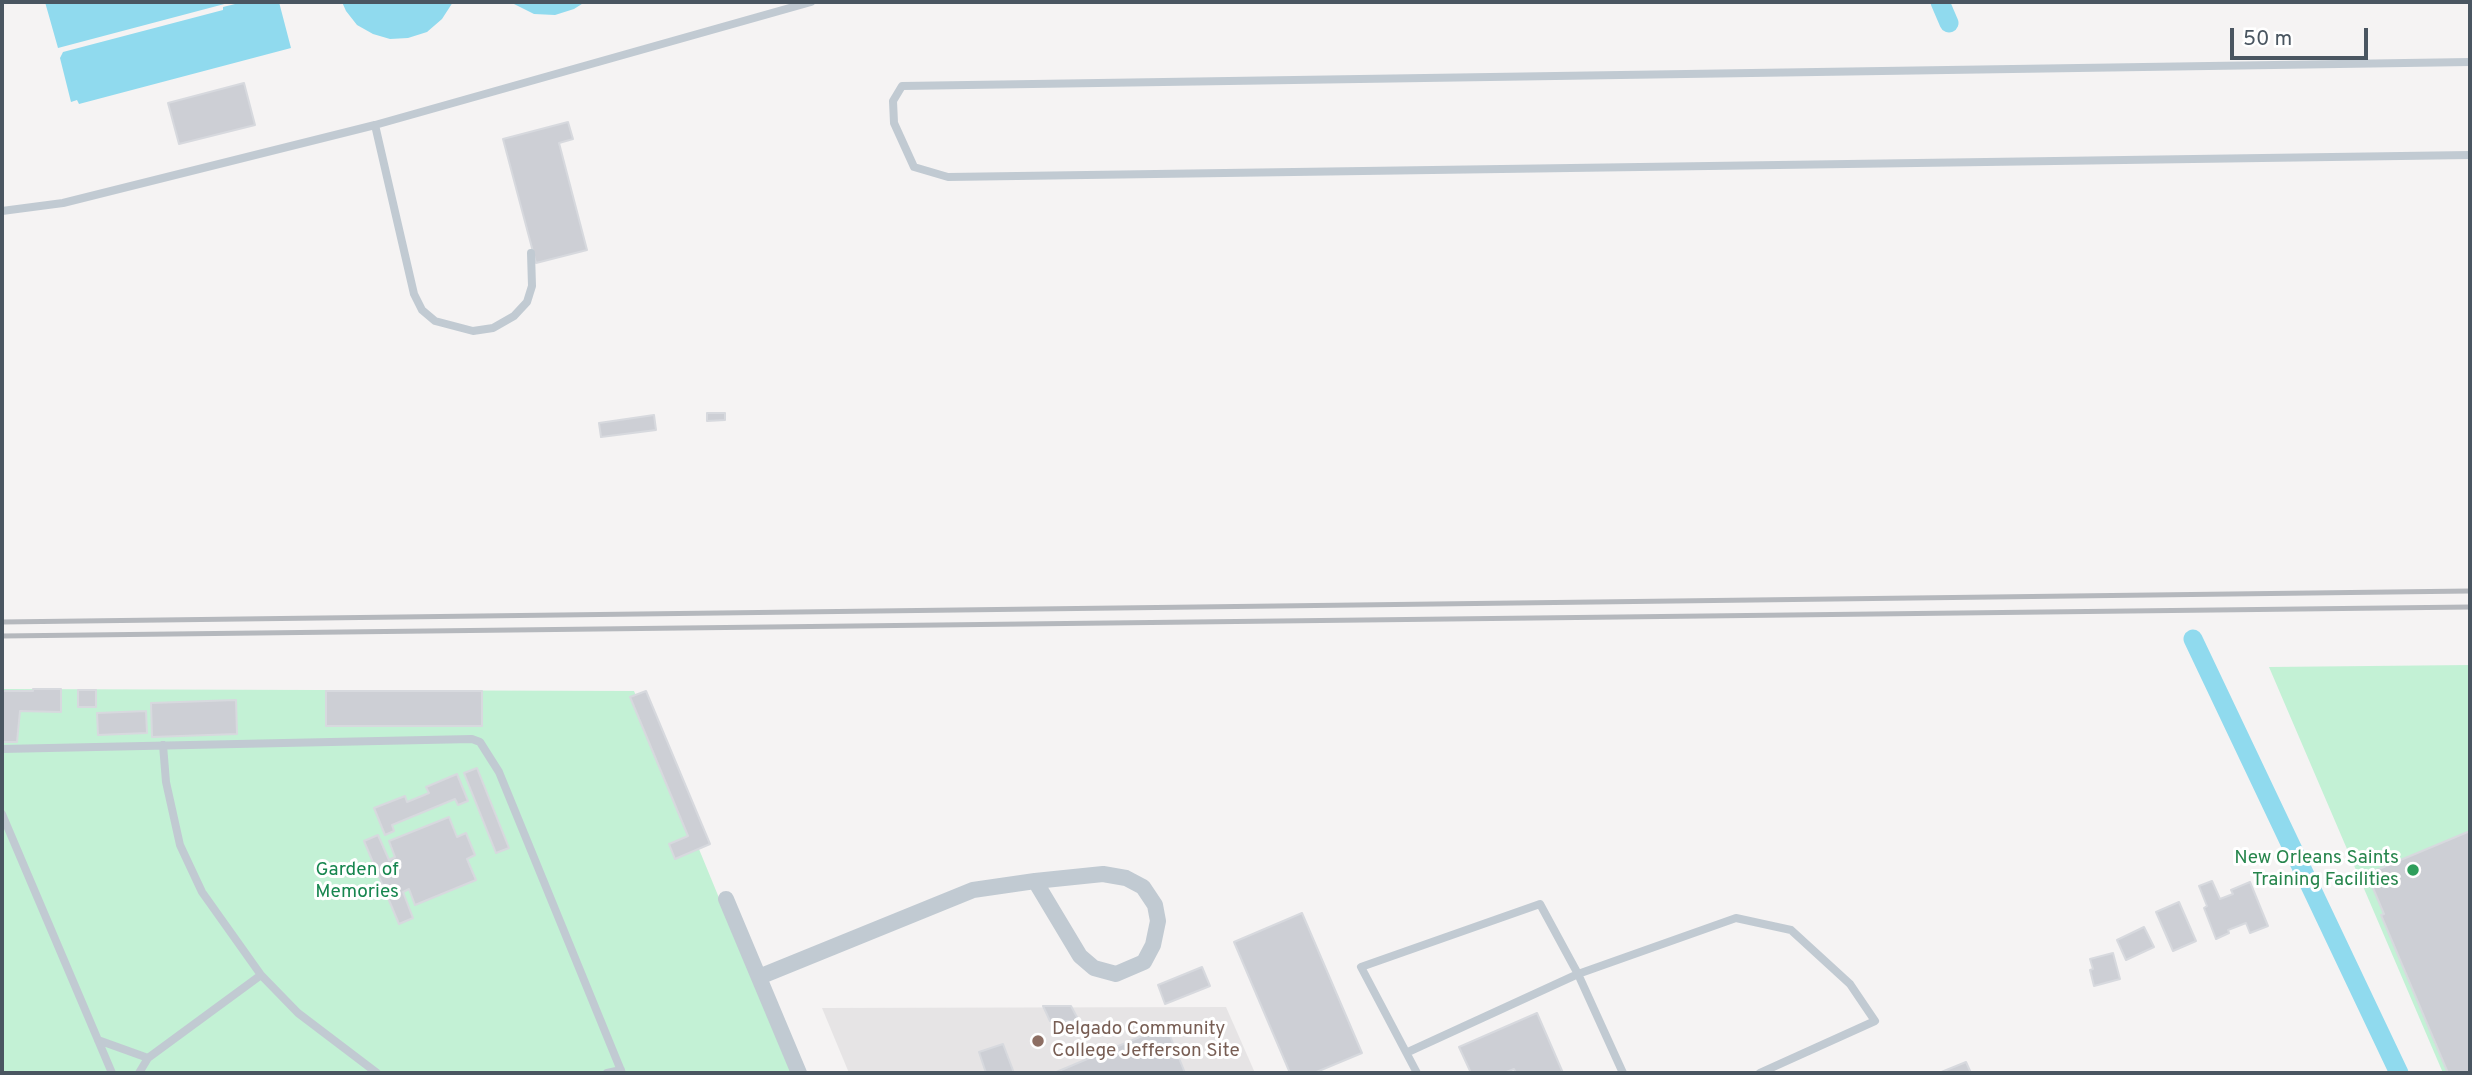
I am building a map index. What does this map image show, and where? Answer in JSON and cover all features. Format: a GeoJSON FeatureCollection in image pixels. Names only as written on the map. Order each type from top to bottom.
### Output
{"type":"FeatureCollection","features":[{"type":"Feature","properties":{"kind":"street"},"geometry":{"type":"LineString","coordinates":[[759,977],[973,890],[1035,881],[1104,874],[1126,878],[1143,887],[1155,905],[1158,921],[1153,945],[1144,962],[1116,974],[1094,968],[1080,956],[1035,881]]}},
{"type":"Feature","properties":{"kind":"street"},"geometry":{"type":"LineString","coordinates":[[726,898],[799,1073]]}},
{"type":"Feature","properties":{"kind":"lane"},"geometry":{"type":"LineString","coordinates":[[2,211],[63,203],[375,125],[811,2]]}},
{"type":"Feature","properties":{"kind":"lane"},"geometry":{"type":"LineString","coordinates":[[2470,62],[902,86],[893,101],[894,123],[914,167],[948,177],[2470,155]]}},
{"type":"Feature","properties":{"kind":"lane"},"geometry":{"type":"LineString","coordinates":[[375,125],[414,294],[422,310],[435,321],[472,331],[493,328],[514,316],[527,302],[532,286],[531,253]]}},
{"type":"Feature","properties":{"kind":"lane"},"geometry":{"type":"LineString","coordinates":[[2,749],[472,739],[480,743],[499,772],[621,1071],[607,1073]]}},
{"type":"Feature","properties":{"kind":"lane"},"geometry":{"type":"LineString","coordinates":[[163,744],[166,782],[180,845],[202,892],[261,975],[298,1013],[377,1073]]}},
{"type":"Feature","properties":{"kind":"lane"},"geometry":{"type":"LineString","coordinates":[[2,814],[112,1073]]}},
{"type":"Feature","properties":{"kind":"lane"},"geometry":{"type":"LineString","coordinates":[[1418,1073],[1361,967],[1540,904],[1578,974],[1623,1073]]}},
{"type":"Feature","properties":{"kind":"lane"},"geometry":{"type":"LineString","coordinates":[[1408,1052],[1578,974],[1736,918],[1791,930],[1850,984],[1875,1021],[1760,1073]]}},
{"type":"Feature","properties":{"kind":"lane"},"geometry":{"type":"LineString","coordinates":[[139,1073],[148,1058],[261,975]]}},
{"type":"Feature","properties":{"kind":"lane"},"geometry":{"type":"LineString","coordinates":[[98,1040],[148,1058]]}},
{"type":"Feature","properties":{"kind":"shaded area","name":"Delgado Community College Jefferson Site"},"geometry":{"type":"Polygon","coordinates":[[[1226,1007],[1255,1073],[849,1073],[822,1008],[1226,1007]]]}},
{"type":"Feature","properties":{"kind":"green space","name":"New Orleans Saints Training Facilities"},"geometry":{"type":"Polygon","coordinates":[[[2470,665],[2470,1073],[2443,1073],[2269,667],[2470,665]]]}},
{"type":"Feature","properties":{"kind":"green space","name":"Garden of Memories"},"geometry":{"type":"Polygon","coordinates":[[[2,689],[634,691],[791,1073],[2,1073],[2,689]]]}},
{"type":"Feature","properties":{"kind":"water"},"geometry":{"type":"Polygon","coordinates":[[[45,2],[232,2],[58,48],[45,2]]]}},
{"type":"Feature","properties":{"kind":"water"},"geometry":{"type":"Polygon","coordinates":[[[243,2],[279,2],[291,48],[79,104],[77,100],[71,102],[60,58],[63,52],[223,10],[223,7],[243,2]]]}},
{"type":"Feature","properties":{"kind":"water"},"geometry":{"type":"Polygon","coordinates":[[[342,2],[453,2],[442,19],[427,32],[408,38],[390,39],[357,25],[342,2]]]}},
{"type":"Feature","properties":{"kind":"water"},"geometry":{"type":"Polygon","coordinates":[[[510,2],[585,2],[555,15],[534,14],[510,2]]]}},
{"type":"Feature","properties":{"kind":"building"},"geometry":{"type":"Polygon","coordinates":[[[244,83],[255,125],[179,144],[168,103],[244,83]]]}},
{"type":"Feature","properties":{"kind":"building"},"geometry":{"type":"Polygon","coordinates":[[[568,122],[573,139],[559,143],[587,250],[536,263],[503,139],[568,122]]]}},
{"type":"Feature","properties":{"kind":"building"},"geometry":{"type":"Polygon","coordinates":[[[707,413],[725,413],[725,420],[707,421],[707,413]]]}},
{"type":"Feature","properties":{"kind":"building"},"geometry":{"type":"Polygon","coordinates":[[[654,415],[656,430],[601,437],[599,423],[654,415]]]}},
{"type":"Feature","properties":{"kind":"building"},"geometry":{"type":"Polygon","coordinates":[[[61,689],[61,712],[20,711],[17,742],[2,742],[2,691],[61,689]]]}},
{"type":"Feature","properties":{"kind":"building"},"geometry":{"type":"Polygon","coordinates":[[[78,690],[96,690],[96,707],[78,707],[78,690]]]}},
{"type":"Feature","properties":{"kind":"building"},"geometry":{"type":"Polygon","coordinates":[[[326,691],[482,691],[482,726],[326,726],[326,691]]]}},
{"type":"Feature","properties":{"kind":"building"},"geometry":{"type":"Polygon","coordinates":[[[646,691],[710,844],[675,859],[669,844],[688,836],[630,697],[646,691]]]}},
{"type":"Feature","properties":{"kind":"building"},"geometry":{"type":"Polygon","coordinates":[[[236,700],[237,734],[152,737],[151,703],[236,700]]]}},
{"type":"Feature","properties":{"kind":"building"},"geometry":{"type":"Polygon","coordinates":[[[146,711],[147,733],[98,735],[97,713],[146,711]]]}},
{"type":"Feature","properties":{"kind":"building"},"geometry":{"type":"Polygon","coordinates":[[[477,768],[509,848],[496,853],[464,773],[477,768]]]}},
{"type":"Feature","properties":{"kind":"building"},"geometry":{"type":"Polygon","coordinates":[[[457,774],[468,801],[458,805],[455,799],[392,825],[394,831],[385,835],[374,808],[405,796],[407,802],[429,793],[426,787],[457,774]]]}},
{"type":"Feature","properties":{"kind":"building"},"geometry":{"type":"Polygon","coordinates":[[[449,817],[457,837],[466,833],[475,855],[467,859],[476,880],[415,905],[409,889],[403,892],[413,918],[399,924],[364,841],[378,835],[389,860],[395,857],[389,841],[449,817]]]}},
{"type":"Feature","properties":{"kind":"building"},"geometry":{"type":"Polygon","coordinates":[[[2470,831],[2470,1073],[2448,1073],[2381,915],[2384,914],[2367,874],[2470,831]]]}},
{"type":"Feature","properties":{"kind":"building"},"geometry":{"type":"Polygon","coordinates":[[[2212,881],[2220,899],[2233,894],[2231,890],[2250,882],[2268,926],[2250,933],[2246,923],[2228,930],[2229,933],[2216,939],[2199,886],[2212,881]]]}},
{"type":"Feature","properties":{"kind":"building"},"geometry":{"type":"Polygon","coordinates":[[[2179,902],[2196,941],[2173,951],[2156,912],[2179,902]]]}},
{"type":"Feature","properties":{"kind":"building"},"geometry":{"type":"Polygon","coordinates":[[[1302,913],[1362,1053],[1314,1073],[1290,1073],[1234,942],[1302,913]]]}},
{"type":"Feature","properties":{"kind":"building"},"geometry":{"type":"Polygon","coordinates":[[[2144,927],[2154,947],[2126,960],[2117,940],[2144,927]]]}},
{"type":"Feature","properties":{"kind":"building"},"geometry":{"type":"Polygon","coordinates":[[[2113,953],[2120,979],[2094,986],[2090,959],[2113,953]]]}},
{"type":"Feature","properties":{"kind":"building"},"geometry":{"type":"Polygon","coordinates":[[[1202,967],[1210,986],[1165,1004],[1158,985],[1202,967]]]}},
{"type":"Feature","properties":{"kind":"building"},"geometry":{"type":"Polygon","coordinates":[[[1043,1006],[1071,1006],[1079,1021],[1050,1021],[1043,1006]]]}},
{"type":"Feature","properties":{"kind":"building"},"geometry":{"type":"Polygon","coordinates":[[[1537,1013],[1563,1073],[1516,1073],[1514,1069],[1504,1073],[1471,1073],[1459,1047],[1537,1013]]]}},
{"type":"Feature","properties":{"kind":"building"},"geometry":{"type":"Polygon","coordinates":[[[1166,1026],[1185,1073],[1054,1073],[1166,1026]]]}},
{"type":"Feature","properties":{"kind":"building"},"geometry":{"type":"Polygon","coordinates":[[[1003,1044],[1014,1073],[986,1073],[979,1052],[1003,1044]]]}},
{"type":"Feature","properties":{"kind":"building"},"geometry":{"type":"Polygon","coordinates":[[[1966,1062],[1971,1073],[1939,1073],[1966,1062]]]}},
{"type":"Feature","properties":{"kind":"waterway"},"geometry":{"type":"LineString","coordinates":[[1940,2],[1949,23]]}},
{"type":"Feature","properties":{"kind":"waterway"},"geometry":{"type":"LineString","coordinates":[[2193,639],[2399,1073]]}},
{"type":"Feature","properties":{"kind":"railway"},"geometry":{"type":"LineString","coordinates":[[2,622],[2470,591]]}},
{"type":"Feature","properties":{"kind":"railway"},"geometry":{"type":"LineString","coordinates":[[2,636],[2470,607]]}},
{"type":"Feature","properties":{"kind":"place","name":"New Orleans Saints Training Facilities"},"geometry":{"type":"Point","coordinates":[2413,870]}},
{"type":"Feature","properties":{"kind":"place","name":"Delgado Community College Jefferson Site"},"geometry":{"type":"Point","coordinates":[1038,1041]}}]}
